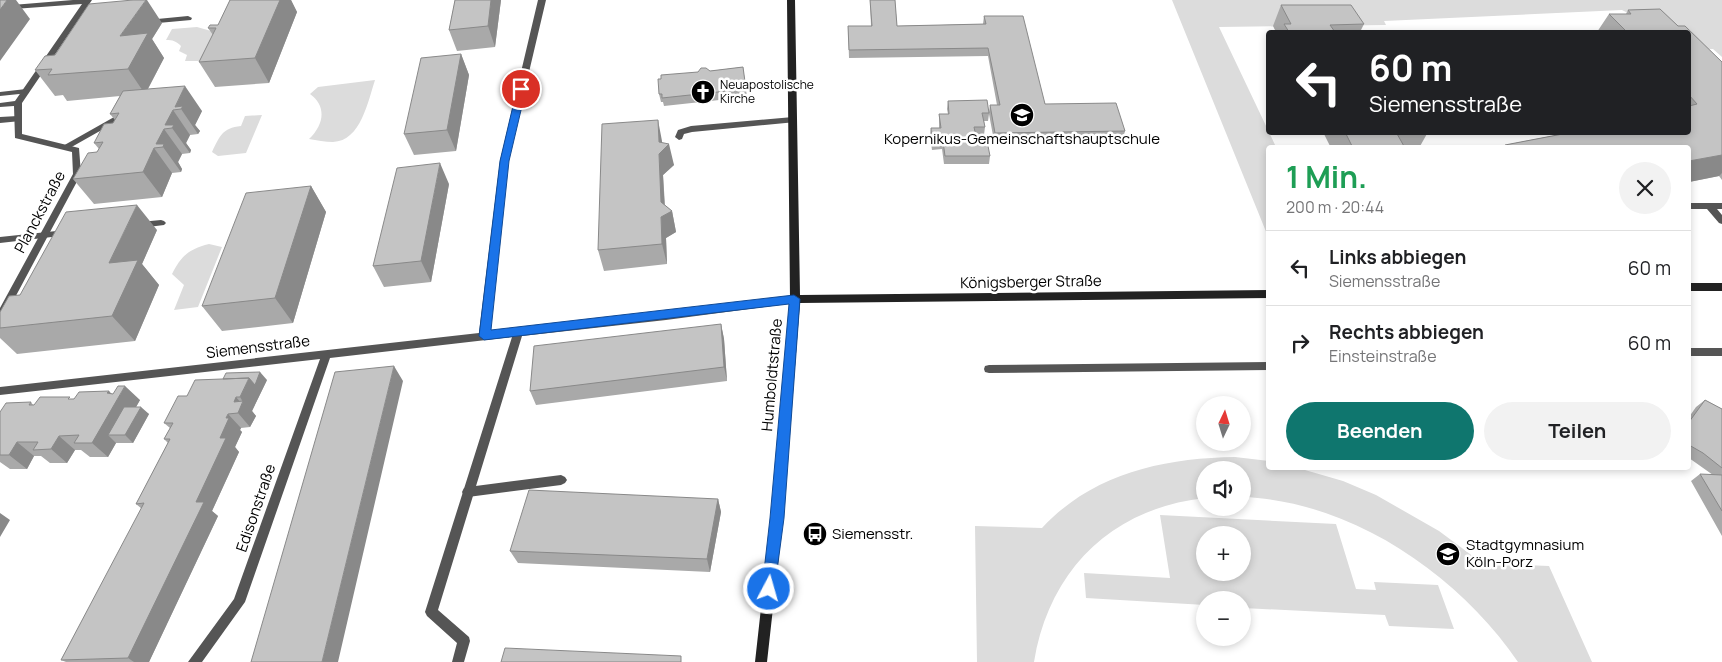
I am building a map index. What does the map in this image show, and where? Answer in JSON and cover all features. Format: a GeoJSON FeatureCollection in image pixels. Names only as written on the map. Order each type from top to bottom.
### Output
{"type":"FeatureCollection","features":[{"type":"Feature","properties":{"kind":"street"},"geometry":{"type":"LineString","coordinates":[[0,8],[88,0]]}},
{"type":"Feature","properties":{"kind":"street"},"geometry":{"type":"LineString","coordinates":[[88,0],[73,28],[18,103],[18,136],[65,147],[123,114],[132,113]]}},
{"type":"Feature","properties":{"kind":"street"},"geometry":{"type":"LineString","coordinates":[[484,336],[504,161],[542,0]]}},
{"type":"Feature","properties":{"kind":"street","name":"Humboldtstraße"},"geometry":{"type":"LineString","coordinates":[[761,662],[777,518],[794,299],[791,0]]}},
{"type":"Feature","properties":{"kind":"street"},"geometry":{"type":"LineString","coordinates":[[142,22],[188,18]]}},
{"type":"Feature","properties":{"kind":"street"},"geometry":{"type":"LineString","coordinates":[[0,94],[26,91]]}},
{"type":"Feature","properties":{"kind":"street"},"geometry":{"type":"LineString","coordinates":[[0,105],[18,103]]}},
{"type":"Feature","properties":{"kind":"street"},"geometry":{"type":"LineString","coordinates":[[0,120],[18,119]]}},
{"type":"Feature","properties":{"kind":"street"},"geometry":{"type":"LineString","coordinates":[[679,137],[681,132],[691,129],[792,120]]}},
{"type":"Feature","properties":{"kind":"street","name":"Planckstraße"},"geometry":{"type":"LineString","coordinates":[[0,317],[77,174],[76,150],[65,147]]}},
{"type":"Feature","properties":{"kind":"street"},"geometry":{"type":"LineString","coordinates":[[1691,206],[1722,206]]}},
{"type":"Feature","properties":{"kind":"street"},"geometry":{"type":"LineString","coordinates":[[1709,206],[1722,221]]}},
{"type":"Feature","properties":{"kind":"street"},"geometry":{"type":"LineString","coordinates":[[132,226],[161,223]]}},
{"type":"Feature","properties":{"kind":"street"},"geometry":{"type":"LineString","coordinates":[[0,240],[73,232]]}},
{"type":"Feature","properties":{"kind":"street"},"geometry":{"type":"LineString","coordinates":[[1691,287],[1722,286]]}},
{"type":"Feature","properties":{"kind":"street","name":"Königsberger Straße"},"geometry":{"type":"LineString","coordinates":[[794,299],[1266,294]]}},
{"type":"Feature","properties":{"kind":"street","name":"Siemensstraße"},"geometry":{"type":"LineString","coordinates":[[0,391],[794,299]]}},
{"type":"Feature","properties":{"kind":"street"},"geometry":{"type":"LineString","coordinates":[[458,662],[464,641],[431,612],[519,331]]}},
{"type":"Feature","properties":{"kind":"street"},"geometry":{"type":"LineString","coordinates":[[1691,352],[1722,352]]}},
{"type":"Feature","properties":{"kind":"street","name":"Edisonstraße"},"geometry":{"type":"LineString","coordinates":[[194,662],[240,602],[326,353]]}},
{"type":"Feature","properties":{"kind":"street"},"geometry":{"type":"LineString","coordinates":[[989,369],[1266,366]]}},
{"type":"Feature","properties":{"kind":"street"},"geometry":{"type":"LineString","coordinates":[[468,492],[561,480]]}},
{"type":"Feature","properties":{"kind":"shaded area"},"geometry":{"type":"Polygon","coordinates":[[[1172,0],[1722,0],[1722,57],[1713,49],[1697,50],[1691,36],[1691,30],[1661,30],[1622,10],[1384,21],[1386,25],[1219,27],[1266,126],[1266,135],[1270,135],[1275,145],[1266,145],[1266,232],[1172,0]]]}},
{"type":"Feature","properties":{"kind":"shaded area"},"geometry":{"type":"Polygon","coordinates":[[[197,27],[211,31],[216,37],[200,61],[185,61],[187,55],[179,51],[181,46],[174,41],[166,40],[172,29],[197,27]]]}},
{"type":"Feature","properties":{"kind":"shaded area"},"geometry":{"type":"Polygon","coordinates":[[[375,80],[362,118],[350,135],[343,140],[333,142],[309,139],[318,128],[322,116],[319,104],[310,94],[318,87],[375,80]]]}},
{"type":"Feature","properties":{"kind":"shaded area"},"geometry":{"type":"Polygon","coordinates":[[[262,115],[246,153],[218,156],[212,152],[222,134],[230,129],[241,126],[245,116],[262,115]]]}},
{"type":"Feature","properties":{"kind":"shaded area"},"geometry":{"type":"Polygon","coordinates":[[[209,244],[222,247],[198,307],[174,310],[184,285],[172,274],[186,254],[196,248],[209,244]]]}},
{"type":"Feature","properties":{"kind":"shaded area"},"geometry":{"type":"Polygon","coordinates":[[[1235,457],[1266,461],[1266,470],[1305,470],[1343,481],[1376,495],[1439,531],[1482,563],[1549,566],[1592,662],[1518,662],[1493,630],[1465,600],[1433,572],[1398,548],[1362,528],[1323,512],[1283,502],[1251,498],[1251,461],[1196,461],[1196,500],[1172,504],[1141,515],[1114,530],[1090,549],[1070,572],[1054,599],[1042,629],[1034,662],[977,662],[975,526],[1042,528],[1062,509],[1083,494],[1106,482],[1155,466],[1182,461],[1235,457]]]}},
{"type":"Feature","properties":{"kind":"shaded area"},"geometry":{"type":"Polygon","coordinates":[[[1160,515],[1336,524],[1356,589],[1376,590],[1374,582],[1438,585],[1454,629],[1389,626],[1385,615],[1251,608],[1251,591],[1196,591],[1196,604],[1086,598],[1084,573],[1170,578],[1160,515]]]}},
{"type":"Feature","properties":{"kind":"building"},"geometry":{"type":"Polygon","coordinates":[[[0,0],[7,0],[0,10],[0,0]]]}},
{"type":"Feature","properties":{"kind":"building"},"geometry":{"type":"Polygon","coordinates":[[[146,0],[120,36],[148,33],[128,69],[48,75],[52,69],[35,70],[45,56],[55,55],[89,4],[146,0]]]}},
{"type":"Feature","properties":{"kind":"building"},"geometry":{"type":"Polygon","coordinates":[[[230,0],[280,0],[255,58],[199,62],[216,28],[208,28],[210,25],[218,25],[230,0]]]}},
{"type":"Feature","properties":{"kind":"building"},"geometry":{"type":"Polygon","coordinates":[[[455,0],[491,0],[488,26],[449,30],[455,0]]]}},
{"type":"Feature","properties":{"kind":"building"},"geometry":{"type":"Polygon","coordinates":[[[870,0],[895,0],[897,26],[986,24],[984,16],[1023,16],[1045,104],[1116,103],[1125,131],[995,133],[990,105],[1000,105],[988,48],[849,50],[848,26],[872,26],[870,0]]]}},
{"type":"Feature","properties":{"kind":"building"},"geometry":{"type":"Polygon","coordinates":[[[1281,5],[1351,5],[1364,24],[1330,25],[1334,30],[1288,30],[1284,24],[1291,24],[1281,5]]]}},
{"type":"Feature","properties":{"kind":"building"},"geometry":{"type":"Polygon","coordinates":[[[1660,9],[1678,26],[1685,26],[1689,30],[1625,30],[1609,14],[1631,14],[1628,10],[1660,9]]]}},
{"type":"Feature","properties":{"kind":"building"},"geometry":{"type":"Polygon","coordinates":[[[1691,32],[1722,62],[1722,155],[1691,161],[1691,145],[1505,145],[1557,135],[1691,135],[1691,106],[1697,104],[1691,97],[1691,32]]]}},
{"type":"Feature","properties":{"kind":"building"},"geometry":{"type":"Polygon","coordinates":[[[461,54],[447,130],[404,134],[421,58],[461,54]]]}},
{"type":"Feature","properties":{"kind":"building","name":"Neuapostolische Kirche"},"geometry":{"type":"Polygon","coordinates":[[[743,67],[746,89],[662,98],[662,94],[659,94],[658,79],[661,79],[661,75],[698,72],[701,68],[706,68],[710,71],[743,67]]]}},
{"type":"Feature","properties":{"kind":"building"},"geometry":{"type":"Polygon","coordinates":[[[185,86],[175,107],[183,106],[181,109],[173,110],[165,125],[174,125],[172,128],[164,129],[156,144],[164,144],[163,147],[154,148],[143,172],[73,179],[88,153],[97,152],[103,142],[94,143],[104,124],[113,123],[119,113],[110,114],[123,91],[185,86]]]}},
{"type":"Feature","properties":{"kind":"building"},"geometry":{"type":"Polygon","coordinates":[[[987,100],[989,113],[982,113],[985,127],[974,127],[977,141],[987,141],[990,156],[945,156],[943,141],[932,142],[931,128],[941,128],[939,114],[949,114],[948,101],[987,100]]]}},
{"type":"Feature","properties":{"kind":"building"},"geometry":{"type":"Polygon","coordinates":[[[658,120],[659,142],[669,144],[659,154],[661,202],[672,211],[661,217],[662,244],[598,250],[602,124],[658,120]]]}},
{"type":"Feature","properties":{"kind":"building"},"geometry":{"type":"Polygon","coordinates":[[[1346,135],[1398,135],[1403,145],[1352,145],[1346,135]]]}},
{"type":"Feature","properties":{"kind":"building"},"geometry":{"type":"Polygon","coordinates":[[[440,163],[421,261],[373,266],[397,168],[440,163]]]}},
{"type":"Feature","properties":{"kind":"building"},"geometry":{"type":"Polygon","coordinates":[[[311,186],[275,298],[202,306],[246,193],[311,186]]]}},
{"type":"Feature","properties":{"kind":"building"},"geometry":{"type":"Polygon","coordinates":[[[137,205],[109,263],[138,260],[112,316],[0,328],[0,312],[9,296],[20,295],[66,212],[137,205]]]}},
{"type":"Feature","properties":{"kind":"building"},"geometry":{"type":"Polygon","coordinates":[[[721,324],[724,367],[530,391],[534,346],[721,324]]]}},
{"type":"Feature","properties":{"kind":"building"},"geometry":{"type":"Polygon","coordinates":[[[394,366],[322,662],[251,662],[335,372],[394,366]]]}},
{"type":"Feature","properties":{"kind":"building"},"geometry":{"type":"Polygon","coordinates":[[[260,372],[255,385],[249,378],[223,379],[226,373],[260,372]]]}},
{"type":"Feature","properties":{"kind":"building"},"geometry":{"type":"Polygon","coordinates":[[[249,378],[240,397],[236,397],[234,402],[243,401],[238,413],[228,414],[226,418],[229,418],[220,438],[226,438],[196,502],[204,502],[128,658],[61,660],[144,503],[136,504],[170,439],[164,439],[173,423],[164,423],[178,396],[187,396],[195,380],[249,378]]]}},
{"type":"Feature","properties":{"kind":"building"},"geometry":{"type":"Polygon","coordinates":[[[118,386],[125,386],[92,443],[74,443],[79,435],[59,436],[51,449],[33,450],[38,442],[17,442],[9,455],[0,455],[0,412],[6,403],[31,402],[29,405],[34,405],[40,397],[70,397],[68,399],[74,399],[79,392],[109,391],[107,393],[113,394],[118,386]]]}},
{"type":"Feature","properties":{"kind":"building"},"geometry":{"type":"Polygon","coordinates":[[[1705,400],[1722,409],[1722,468],[1691,446],[1691,419],[1705,400]]]}},
{"type":"Feature","properties":{"kind":"building"},"geometry":{"type":"Polygon","coordinates":[[[124,407],[141,407],[125,435],[108,435],[124,407]]]}},
{"type":"Feature","properties":{"kind":"building"},"geometry":{"type":"Polygon","coordinates":[[[1700,474],[1722,475],[1722,511],[1700,474]]]}},
{"type":"Feature","properties":{"kind":"building"},"geometry":{"type":"Polygon","coordinates":[[[529,490],[718,499],[707,559],[510,551],[529,490]]]}},
{"type":"Feature","properties":{"kind":"building"},"geometry":{"type":"Polygon","coordinates":[[[505,648],[681,656],[681,662],[501,662],[505,648]]]}},
{"type":"Feature","properties":{"kind":"place","name":"Neuapostolische Kirche"},"geometry":{"type":"Point","coordinates":[703,92]}},
{"type":"Feature","properties":{"kind":"place","name":"Kopernikus-Gemeinschaftshauptschule"},"geometry":{"type":"Point","coordinates":[1022,115]}},
{"type":"Feature","properties":{"kind":"place","name":"Siemensstr."},"geometry":{"type":"Point","coordinates":[815,534]}},
{"type":"Feature","properties":{"kind":"place","name":"Stadtgymnasium Köln-Porz"},"geometry":{"type":"Point","coordinates":[1448,554]}},
{"type":"Feature","properties":{"kind":"route"},"geometry":{"type":"LineString","coordinates":[[521,89],[504,161],[484,336],[666,316],[794,299],[777,518],[769,589]]}}]}
